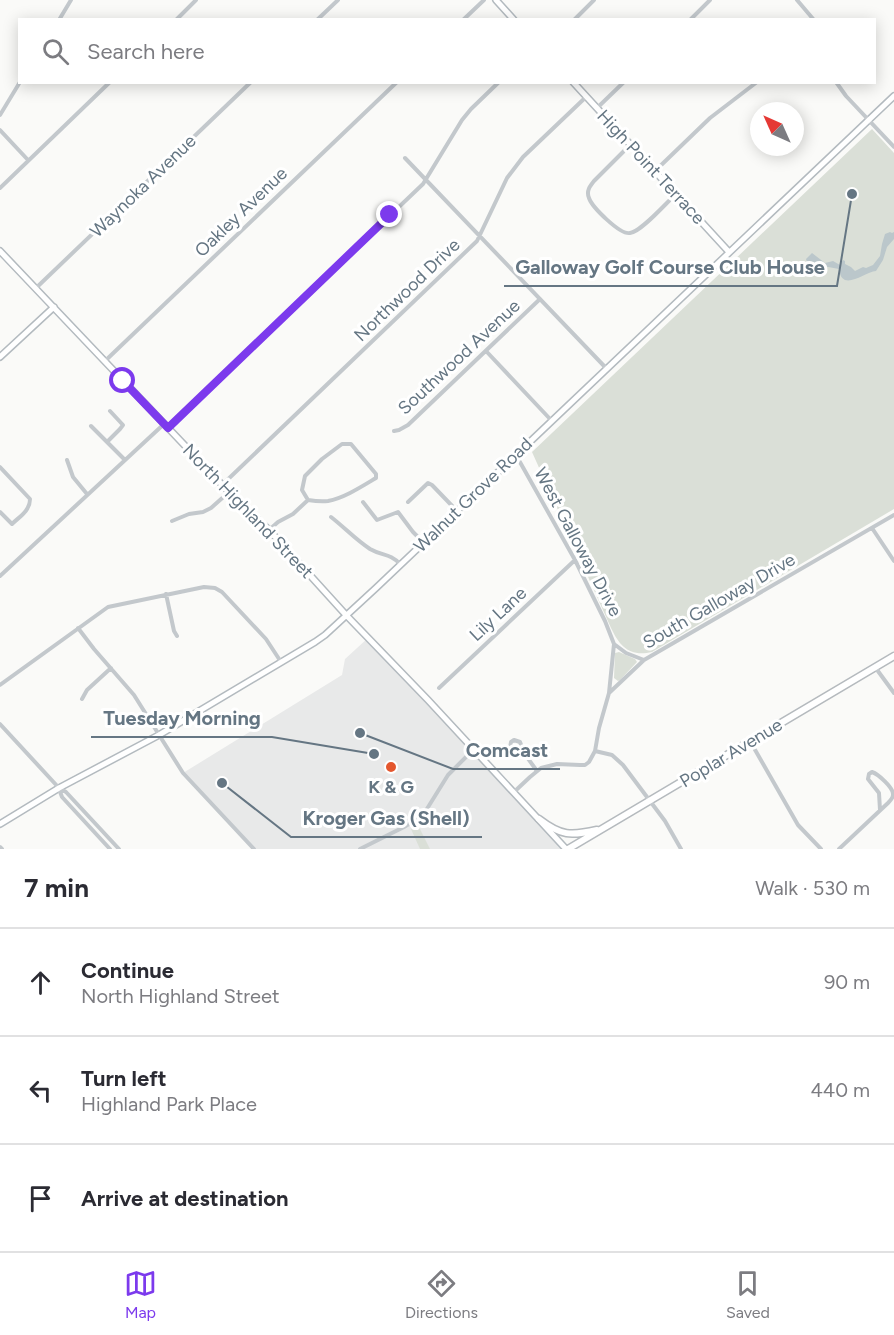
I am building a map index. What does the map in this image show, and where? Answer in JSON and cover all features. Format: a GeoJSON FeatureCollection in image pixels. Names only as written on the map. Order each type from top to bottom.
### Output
{"type":"FeatureCollection","features":[{"type":"Feature","properties":{"kind":"main road"},"geometry":{"type":"LineString","coordinates":[[496,0],[512,18]]}},
{"type":"Feature","properties":{"kind":"main road","name":"High Point Terrace"},"geometry":{"type":"LineString","coordinates":[[575,84],[729,252]]}},
{"type":"Feature","properties":{"kind":"main road","name":"Walnut Grove Road"},"geometry":{"type":"LineString","coordinates":[[0,824],[59,788],[159,735],[321,638],[894,96]]}},
{"type":"Feature","properties":{"kind":"main road","name":"North Highland Street"},"geometry":{"type":"LineString","coordinates":[[0,251],[222,485],[268,530],[567,849]]}},
{"type":"Feature","properties":{"kind":"main road"},"geometry":{"type":"LineString","coordinates":[[0,357],[54,307]]}},
{"type":"Feature","properties":{"kind":"main road","name":"Poplar Avenue"},"geometry":{"type":"LineString","coordinates":[[567,849],[894,656]]}},
{"type":"Feature","properties":{"kind":"main road"},"geometry":{"type":"LineString","coordinates":[[538,819],[568,834],[603,828]]}},
{"type":"Feature","properties":{"kind":"street"},"geometry":{"type":"LineString","coordinates":[[59,18],[71,0]]}},
{"type":"Feature","properties":{"kind":"street"},"geometry":{"type":"LineString","coordinates":[[178,18],[196,0]]}},
{"type":"Feature","properties":{"kind":"street"},"geometry":{"type":"LineString","coordinates":[[319,18],[338,0]]}},
{"type":"Feature","properties":{"kind":"street"},"geometry":{"type":"LineString","coordinates":[[465,18],[484,0]]}},
{"type":"Feature","properties":{"kind":"street"},"geometry":{"type":"LineString","coordinates":[[576,18],[594,0]]}},
{"type":"Feature","properties":{"kind":"street"},"geometry":{"type":"LineString","coordinates":[[692,18],[710,0]]}},
{"type":"Feature","properties":{"kind":"street"},"geometry":{"type":"LineString","coordinates":[[797,0],[812,18]]}},
{"type":"Feature","properties":{"kind":"street"},"geometry":{"type":"LineString","coordinates":[[0,115],[19,84]]}},
{"type":"Feature","properties":{"kind":"street"},"geometry":{"type":"LineString","coordinates":[[0,188],[108,84]]}},
{"type":"Feature","properties":{"kind":"street","name":"Waynoka Avenue"},"geometry":{"type":"LineString","coordinates":[[36,289],[249,84]]}},
{"type":"Feature","properties":{"kind":"street","name":"Oakley Avenue"},"geometry":{"type":"LineString","coordinates":[[104,362],[395,84]]}},
{"type":"Feature","properties":{"kind":"street"},"geometry":{"type":"LineString","coordinates":[[0,576],[87,494],[166,426],[426,180],[462,120],[497,84]]}},
{"type":"Feature","properties":{"kind":"street"},"geometry":{"type":"LineString","coordinates":[[597,109],[622,84]]}},
{"type":"Feature","properties":{"kind":"street"},"geometry":{"type":"LineString","coordinates":[[654,171],[710,118],[754,84]]}},
{"type":"Feature","properties":{"kind":"street"},"geometry":{"type":"LineString","coordinates":[[837,84],[894,147]]}},
{"type":"Feature","properties":{"kind":"street","name":"Northwood Drive"},"geometry":{"type":"LineString","coordinates":[[222,485],[477,241],[515,165],[586,97]]}},
{"type":"Feature","properties":{"kind":"street"},"geometry":{"type":"LineString","coordinates":[[0,130],[28,160]]}},
{"type":"Feature","properties":{"kind":"street"},"geometry":{"type":"LineString","coordinates":[[630,145],[594,181],[588,191],[592,203],[617,229],[626,233],[638,230],[676,194]]}},
{"type":"Feature","properties":{"kind":"street"},"geometry":{"type":"LineString","coordinates":[[405,158],[606,368]]}},
{"type":"Feature","properties":{"kind":"street","name":"Southwood Avenue"},"geometry":{"type":"LineString","coordinates":[[394,431],[408,425],[540,299]]}},
{"type":"Feature","properties":{"kind":"street"},"geometry":{"type":"LineString","coordinates":[[486,351],[551,420]]}},
{"type":"Feature","properties":{"kind":"street"},"geometry":{"type":"LineString","coordinates":[[107,442],[123,425],[110,411]]}},
{"type":"Feature","properties":{"kind":"street"},"geometry":{"type":"LineString","coordinates":[[91,426],[125,460]]}},
{"type":"Feature","properties":{"kind":"street"},"geometry":{"type":"LineString","coordinates":[[268,530],[293,514],[308,500],[327,501],[337,498],[376,478],[376,474],[351,444],[342,444],[305,476],[302,490],[308,500]]}},
{"type":"Feature","properties":{"kind":"street","name":"West Galloway Drive"},"geometry":{"type":"LineString","coordinates":[[516,454],[575,560],[614,644],[609,693]]}},
{"type":"Feature","properties":{"kind":"street"},"geometry":{"type":"LineString","coordinates":[[67,460],[73,477],[87,494]]}},
{"type":"Feature","properties":{"kind":"street"},"geometry":{"type":"LineString","coordinates":[[0,467],[30,499],[27,510],[12,524],[0,512]]}},
{"type":"Feature","properties":{"kind":"street"},"geometry":{"type":"LineString","coordinates":[[408,502],[428,483],[457,511]]}},
{"type":"Feature","properties":{"kind":"street"},"geometry":{"type":"LineString","coordinates":[[172,521],[211,508],[229,492]]}},
{"type":"Feature","properties":{"kind":"street"},"geometry":{"type":"LineString","coordinates":[[363,502],[377,520],[398,512],[423,542]]}},
{"type":"Feature","properties":{"kind":"street","name":"South Galloway Drive"},"geometry":{"type":"LineString","coordinates":[[609,693],[644,660],[894,515]]}},
{"type":"Feature","properties":{"kind":"street"},"geometry":{"type":"LineString","coordinates":[[331,517],[368,548],[378,554],[394,557],[400,564]]}},
{"type":"Feature","properties":{"kind":"street"},"geometry":{"type":"LineString","coordinates":[[872,528],[894,561]]}},
{"type":"Feature","properties":{"kind":"street","name":"Lily Lane"},"geometry":{"type":"LineString","coordinates":[[439,688],[575,560]]}},
{"type":"Feature","properties":{"kind":"street"},"geometry":{"type":"LineString","coordinates":[[0,685],[108,607],[204,587],[215,588],[222,592],[266,639],[281,662]]}},
{"type":"Feature","properties":{"kind":"street"},"geometry":{"type":"LineString","coordinates":[[166,594],[177,636]]}},
{"type":"Feature","properties":{"kind":"street"},"geometry":{"type":"LineString","coordinates":[[78,628],[134,695],[183,773],[254,849]]}},
{"type":"Feature","properties":{"kind":"street","name":"West Galloway Drive"},"geometry":{"type":"LineString","coordinates":[[614,644],[644,660]]}},
{"type":"Feature","properties":{"kind":"street"},"geometry":{"type":"LineString","coordinates":[[875,667],[894,693]]}},
{"type":"Feature","properties":{"kind":"street"},"geometry":{"type":"LineString","coordinates":[[82,699],[87,690],[111,668]]}},
{"type":"Feature","properties":{"kind":"street"},"geometry":{"type":"LineString","coordinates":[[514,792],[537,771],[547,766],[585,765],[592,760],[609,693]]}},
{"type":"Feature","properties":{"kind":"street"},"geometry":{"type":"LineString","coordinates":[[0,724],[117,848]]}},
{"type":"Feature","properties":{"kind":"street"},"geometry":{"type":"LineString","coordinates":[[750,741],[798,825],[821,849]]}},
{"type":"Feature","properties":{"kind":"street"},"geometry":{"type":"LineString","coordinates":[[360,849],[417,819],[425,812],[447,776],[474,750]]}},
{"type":"Feature","properties":{"kind":"street"},"geometry":{"type":"LineString","coordinates":[[595,751],[612,755],[620,761],[665,821],[681,849]]}},
{"type":"Feature","properties":{"kind":"street"},"geometry":{"type":"LineString","coordinates":[[524,753],[537,771]]}},
{"type":"Feature","properties":{"kind":"street"},"geometry":{"type":"LineString","coordinates":[[839,849],[891,800],[894,794],[877,774],[872,772],[868,774],[868,779],[879,793],[880,810]]}},
{"type":"Feature","properties":{"kind":"street"},"geometry":{"type":"LineString","coordinates":[[59,788],[62,797],[110,849]]}},
{"type":"Feature","properties":{"kind":"shaded area"},"geometry":{"type":"Polygon","coordinates":[[[872,129],[894,153],[894,509],[652,652],[632,652],[622,645],[611,628],[532,452],[872,129]]]}},
{"type":"Feature","properties":{"kind":"shaded area"},"geometry":{"type":"Polygon","coordinates":[[[894,232],[894,239],[887,247],[876,271],[854,279],[844,280],[839,269],[807,262],[806,259],[812,253],[825,263],[833,261],[840,265],[843,260],[855,271],[866,268],[873,265],[880,256],[885,234],[894,232]]]}},
{"type":"Feature","properties":{"kind":"shaded area"},"geometry":{"type":"Polygon","coordinates":[[[368,638],[566,849],[254,849],[183,773],[342,675],[345,659],[368,638]]]}},
{"type":"Feature","properties":{"kind":"shaded area"},"geometry":{"type":"Polygon","coordinates":[[[619,652],[637,662],[618,681],[614,678],[615,653],[619,652]]]}},
{"type":"Feature","properties":{"kind":"shaded area"},"geometry":{"type":"Polygon","coordinates":[[[418,823],[422,825],[419,827],[430,849],[420,849],[411,829],[418,823]]]}},
{"type":"Feature","properties":{"kind":"place","name":"Galloway Golf Course Club House"},"geometry":{"type":"Point","coordinates":[852,194]}},
{"type":"Feature","properties":{"kind":"place","name":"Comcast"},"geometry":{"type":"Point","coordinates":[360,733]}},
{"type":"Feature","properties":{"kind":"place","name":"Tuesday Morning"},"geometry":{"type":"Point","coordinates":[374,754]}},
{"type":"Feature","properties":{"kind":"place","name":"K & G"},"geometry":{"type":"Point","coordinates":[391,767]}},
{"type":"Feature","properties":{"kind":"place","name":"Kroger Gas (Shell)"},"geometry":{"type":"Point","coordinates":[222,783]}},
{"type":"Feature","properties":{"kind":"route"},"geometry":{"type":"LineString","coordinates":[[123,381],[168,428],[390,215]]}}]}
